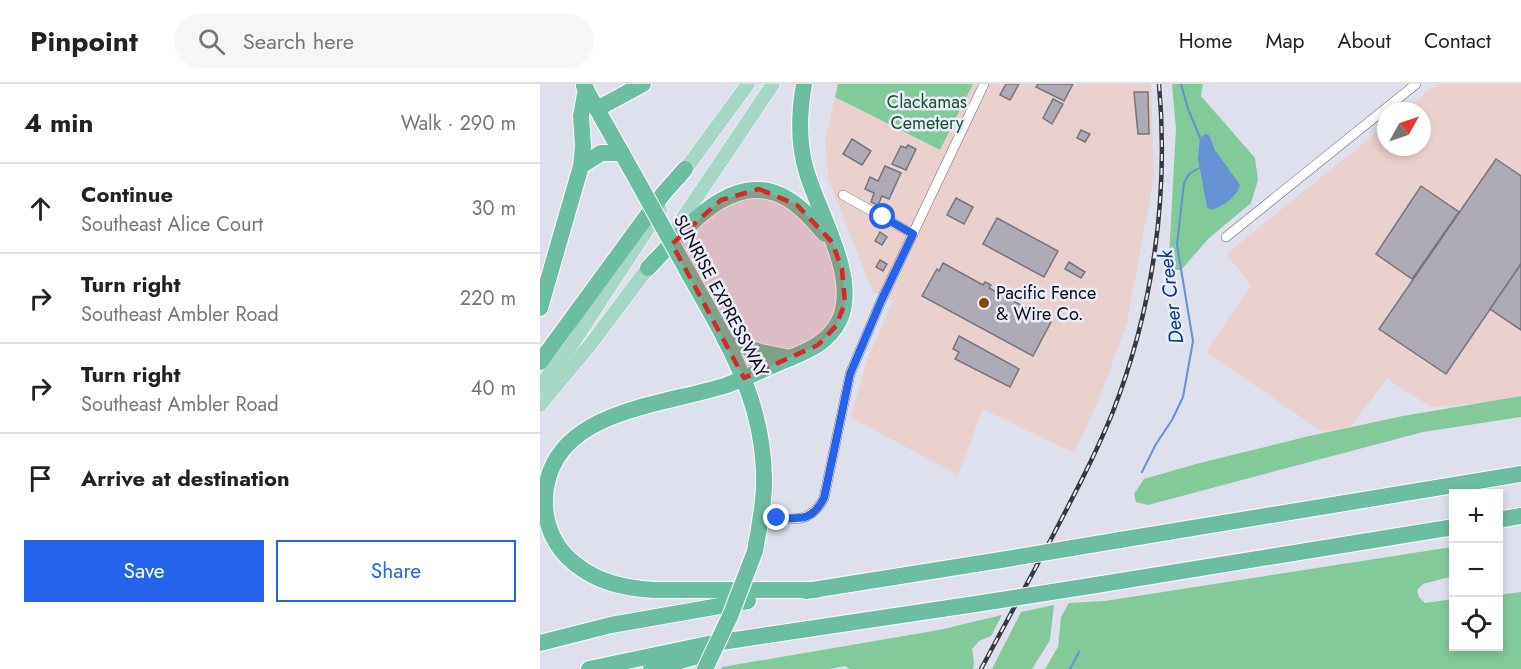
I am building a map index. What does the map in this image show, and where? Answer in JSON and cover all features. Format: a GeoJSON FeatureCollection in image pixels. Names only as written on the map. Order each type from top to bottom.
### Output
{"type":"FeatureCollection","features":[{"type":"Feature","properties":{"kind":"highway"},"geometry":{"type":"LineString","coordinates":[[597,109],[643,84]]}},
{"type":"Feature","properties":{"kind":"highway"},"geometry":{"type":"LineString","coordinates":[[804,84],[800,119],[803,156],[808,178],[844,278],[846,295],[843,311],[836,326],[825,340],[809,350],[744,378],[726,385],[620,413],[582,433],[564,450],[549,476],[545,504],[549,527],[558,545],[573,562],[601,580],[622,586],[654,590],[816,590]]}},
{"type":"Feature","properties":{"kind":"highway"},"geometry":{"type":"LineString","coordinates":[[540,308],[581,166],[583,146],[581,116],[584,87]]}},
{"type":"Feature","properties":{"kind":"highway","name":"SUNRISE EXPRESSWAY"},"geometry":{"type":"LineString","coordinates":[[584,87],[725,340],[752,399],[760,436],[764,485],[762,517],[755,551],[735,604],[705,669]]}},
{"type":"Feature","properties":{"kind":"highway"},"geometry":{"type":"LineString","coordinates":[[581,166],[601,153],[622,153]]}},
{"type":"Feature","properties":{"kind":"highway"},"geometry":{"type":"LineString","coordinates":[[540,362],[663,194],[685,169]]}},
{"type":"Feature","properties":{"kind":"highway"},"geometry":{"type":"LineString","coordinates":[[648,268],[713,205],[728,196],[748,190],[769,191],[788,199],[804,212],[832,242]]}},
{"type":"Feature","properties":{"kind":"highway"},"geometry":{"type":"LineString","coordinates":[[725,340],[761,352],[791,358]]}},
{"type":"Feature","properties":{"kind":"highway"},"geometry":{"type":"LineString","coordinates":[[540,643],[650,617],[1521,474]]}},
{"type":"Feature","properties":{"kind":"highway"},"geometry":{"type":"LineString","coordinates":[[1503,521],[1521,516]]}},
{"type":"Feature","properties":{"kind":"highway"},"geometry":{"type":"LineString","coordinates":[[1503,522],[1521,523]]}},
{"type":"Feature","properties":{"kind":"highway"},"geometry":{"type":"LineString","coordinates":[[589,669],[676,650],[1449,528]]}},
{"type":"Feature","properties":{"kind":"highway"},"geometry":{"type":"LineString","coordinates":[[651,669],[771,635]]}},
{"type":"Feature","properties":{"kind":"main road"},"geometry":{"type":"LineString","coordinates":[[540,386],[563,357],[598,305],[685,169],[748,84]]}},
{"type":"Feature","properties":{"kind":"main road"},"geometry":{"type":"LineString","coordinates":[[540,405],[590,345],[648,268],[773,84]]}},
{"type":"Feature","properties":{"kind":"street"},"geometry":{"type":"LineString","coordinates":[[762,517],[801,519],[812,515],[820,507],[824,498],[850,374],[881,301],[984,84]]}},
{"type":"Feature","properties":{"kind":"street"},"geometry":{"type":"LineString","coordinates":[[1226,237],[1416,84]]}},
{"type":"Feature","properties":{"kind":"street"},"geometry":{"type":"LineString","coordinates":[[843,195],[913,234]]}},
{"type":"Feature","properties":{"kind":"highlighted area"},"geometry":{"type":"Polygon","coordinates":[[[759,189],[797,205],[832,242],[842,269],[845,303],[836,326],[818,345],[744,378],[672,244],[721,200],[759,189]]]}},
{"type":"Feature","properties":{"kind":"shaded area"},"geometry":{"type":"Polygon","coordinates":[[[973,84],[1151,84],[1154,176],[1127,323],[1100,397],[1074,453],[983,409],[958,475],[850,417],[868,357],[893,301],[873,292],[828,179],[825,141],[835,97],[939,150],[973,84]]]}},
{"type":"Feature","properties":{"kind":"shaded area"},"geometry":{"type":"Polygon","coordinates":[[[1437,84],[1521,84],[1521,395],[1490,402],[1431,407],[1387,379],[1350,427],[1321,431],[1206,352],[1251,285],[1226,254],[1377,132],[1377,156],[1431,156],[1431,102],[1414,102],[1437,84]]]}},
{"type":"Feature","properties":{"kind":"green space","name":"Clackamas Cemetery"},"geometry":{"type":"Polygon","coordinates":[[[838,84],[973,84],[940,150],[835,97],[838,84]]]}},
{"type":"Feature","properties":{"kind":"green space"},"geometry":{"type":"Polygon","coordinates":[[[1172,84],[1203,84],[1201,96],[1255,158],[1258,180],[1251,203],[1208,239],[1181,270],[1173,270],[1169,258],[1176,129],[1172,84]]]}},
{"type":"Feature","properties":{"kind":"green space"},"geometry":{"type":"Polygon","coordinates":[[[1521,396],[1521,417],[1423,432],[1148,505],[1136,502],[1134,494],[1144,479],[1196,464],[1403,416],[1521,396]]]}},
{"type":"Feature","properties":{"kind":"green space"},"geometry":{"type":"Polygon","coordinates":[[[1449,547],[1449,577],[1423,584],[1417,590],[1419,597],[1425,603],[1449,600],[1449,651],[1503,651],[1503,594],[1521,592],[1521,669],[1045,669],[1058,647],[1061,617],[1069,603],[1105,601],[1449,547]]]}},
{"type":"Feature","properties":{"kind":"green space"},"geometry":{"type":"Polygon","coordinates":[[[1054,605],[1050,640],[1032,669],[992,669],[1021,612],[1054,605]]]}},
{"type":"Feature","properties":{"kind":"green space"},"geometry":{"type":"Polygon","coordinates":[[[1002,615],[991,636],[979,641],[972,649],[973,669],[850,669],[845,666],[829,669],[721,669],[939,630],[1002,615]]]}},
{"type":"Feature","properties":{"kind":"water"},"geometry":{"type":"Polygon","coordinates":[[[1206,134],[1209,135],[1215,150],[1240,185],[1229,200],[1211,210],[1207,207],[1198,159],[1200,138],[1206,134]]]}},
{"type":"Feature","properties":{"kind":"building"},"geometry":{"type":"Polygon","coordinates":[[[1006,84],[1019,84],[1010,100],[1000,95],[1006,84]]]}},
{"type":"Feature","properties":{"kind":"building"},"geometry":{"type":"Polygon","coordinates":[[[1038,84],[1073,84],[1064,101],[1036,87],[1038,84]]]}},
{"type":"Feature","properties":{"kind":"building"},"geometry":{"type":"Polygon","coordinates":[[[1134,92],[1148,92],[1149,134],[1138,134],[1134,92]]]}},
{"type":"Feature","properties":{"kind":"building"},"geometry":{"type":"Polygon","coordinates":[[[1053,99],[1063,104],[1052,124],[1043,118],[1053,99]]]}},
{"type":"Feature","properties":{"kind":"building"},"geometry":{"type":"Polygon","coordinates":[[[1081,130],[1090,134],[1085,142],[1077,138],[1081,130]]]}},
{"type":"Feature","properties":{"kind":"building"},"geometry":{"type":"Polygon","coordinates":[[[852,139],[871,151],[862,165],[843,154],[852,139]]]}},
{"type":"Feature","properties":{"kind":"building"},"geometry":{"type":"Polygon","coordinates":[[[908,145],[916,149],[906,170],[892,164],[901,146],[906,148],[908,145]]]}},
{"type":"Feature","properties":{"kind":"building"},"geometry":{"type":"Polygon","coordinates":[[[1496,159],[1521,176],[1521,264],[1446,374],[1379,329],[1496,159]]]}},
{"type":"Feature","properties":{"kind":"building"},"geometry":{"type":"Polygon","coordinates":[[[885,166],[901,173],[889,199],[882,196],[878,205],[871,202],[874,193],[865,189],[870,177],[878,181],[885,166]]]}},
{"type":"Feature","properties":{"kind":"building"},"geometry":{"type":"Polygon","coordinates":[[[1421,186],[1459,212],[1412,279],[1376,254],[1421,186]]]}},
{"type":"Feature","properties":{"kind":"building"},"geometry":{"type":"Polygon","coordinates":[[[956,198],[973,207],[964,224],[947,215],[956,198]]]}},
{"type":"Feature","properties":{"kind":"building"},"geometry":{"type":"Polygon","coordinates":[[[997,218],[1058,251],[1044,277],[983,244],[997,218]]]}},
{"type":"Feature","properties":{"kind":"building"},"geometry":{"type":"Polygon","coordinates":[[[880,232],[887,237],[882,245],[875,241],[880,232]]]}},
{"type":"Feature","properties":{"kind":"building"},"geometry":{"type":"Polygon","coordinates":[[[880,260],[887,264],[883,271],[876,267],[880,260]]]}},
{"type":"Feature","properties":{"kind":"building"},"geometry":{"type":"Polygon","coordinates":[[[1069,262],[1085,272],[1081,278],[1065,269],[1069,262]]]}},
{"type":"Feature","properties":{"kind":"building"},"geometry":{"type":"Polygon","coordinates":[[[943,263],[983,285],[985,282],[991,285],[989,288],[1032,311],[1034,308],[1038,310],[1036,314],[1051,322],[1033,356],[922,296],[937,269],[939,271],[943,263]]]}},
{"type":"Feature","properties":{"kind":"building"},"geometry":{"type":"Polygon","coordinates":[[[1521,264],[1521,330],[1490,309],[1521,264]]]}},
{"type":"Feature","properties":{"kind":"building"},"geometry":{"type":"Polygon","coordinates":[[[959,336],[1019,369],[1010,387],[955,359],[959,352],[953,349],[959,336]]]}},
{"type":"Feature","properties":{"kind":"waterway","name":"Deer Creek"},"geometry":{"type":"LineString","coordinates":[[1181,84],[1188,109],[1201,140]]}},
{"type":"Feature","properties":{"kind":"waterway","name":"Deer Creek"},"geometry":{"type":"LineString","coordinates":[[1142,472],[1183,397],[1193,341],[1177,245],[1184,183],[1189,174],[1199,168]]}},
{"type":"Feature","properties":{"kind":"waterway","name":"Deer Creek"},"geometry":{"type":"LineString","coordinates":[[1070,669],[1079,652]]}},
{"type":"Feature","properties":{"kind":"railway"},"geometry":{"type":"LineString","coordinates":[[981,669],[1098,446],[1126,375],[1148,293],[1155,252],[1162,168],[1159,84]]}},
{"type":"Feature","properties":{"kind":"place","name":"Pacific Fence & Wire Co."},"geometry":{"type":"Point","coordinates":[984,303]}},
{"type":"Feature","properties":{"kind":"route"},"geometry":{"type":"LineString","coordinates":[[777,518],[808,517],[820,507],[824,498],[850,374],[913,234],[883,217]]}}]}
